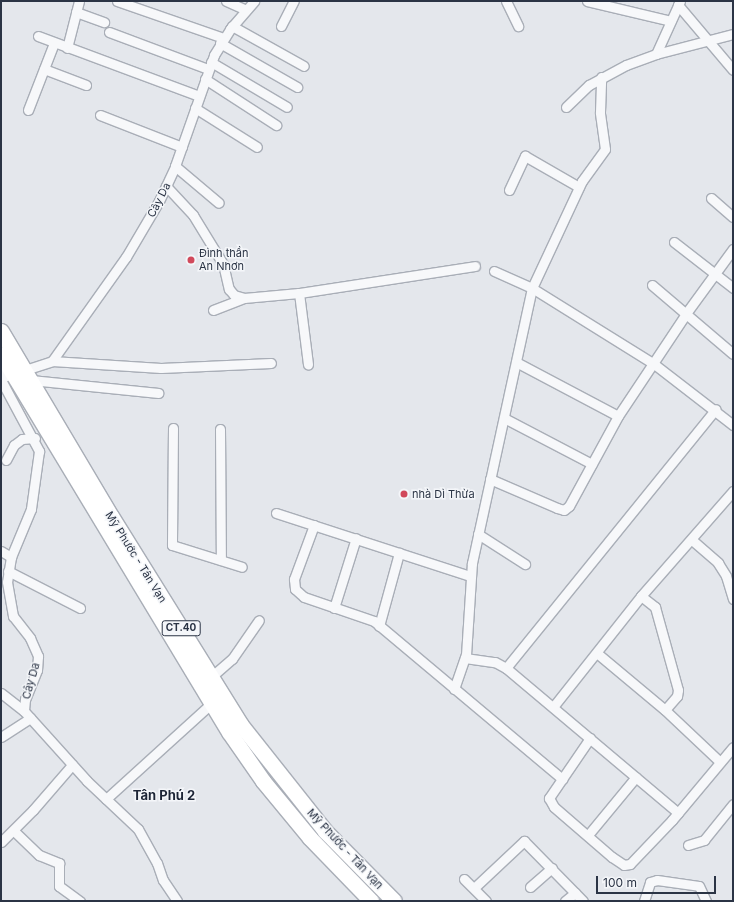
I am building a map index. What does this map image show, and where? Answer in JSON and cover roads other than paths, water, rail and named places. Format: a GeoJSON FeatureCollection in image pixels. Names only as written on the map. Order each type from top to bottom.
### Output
{"type":"FeatureCollection","features":[{"type":"Feature","properties":{"kind":"main road","name":"Mỹ Phước - Tân Vạn"},"geometry":{"type":"LineString","coordinates":[[1,331],[14,376],[111,516],[241,725],[325,831],[394,901]]}},
{"type":"Feature","properties":{"kind":"main road","name":"Mỹ Phước - Tân Vạn"},"geometry":{"type":"LineString","coordinates":[[1,354],[212,703],[264,781],[310,838],[371,901]]}},
{"type":"Feature","properties":{"kind":"street"},"geometry":{"type":"LineString","coordinates":[[68,48],[78,1]]}},
{"type":"Feature","properties":{"kind":"street"},"geometry":{"type":"LineString","coordinates":[[117,1],[222,41],[297,87]]}},
{"type":"Feature","properties":{"kind":"street"},"geometry":{"type":"LineString","coordinates":[[226,1],[246,10]]}},
{"type":"Feature","properties":{"kind":"street","name":"Cây Da"},"geometry":{"type":"LineString","coordinates":[[52,361],[126,257],[166,186],[182,147],[210,66],[222,41],[232,26],[254,1]]}},
{"type":"Feature","properties":{"kind":"street"},"geometry":{"type":"LineString","coordinates":[[281,26],[294,1]]}},
{"type":"Feature","properties":{"kind":"street"},"geometry":{"type":"LineString","coordinates":[[506,1],[518,26]]}},
{"type":"Feature","properties":{"kind":"street"},"geometry":{"type":"LineString","coordinates":[[587,1],[610,3],[671,22]]}},
{"type":"Feature","properties":{"kind":"street"},"geometry":{"type":"LineString","coordinates":[[656,54],[679,3],[733,70]]}},
{"type":"Feature","properties":{"kind":"street"},"geometry":{"type":"LineString","coordinates":[[76,12],[104,22]]}},
{"type":"Feature","properties":{"kind":"street"},"geometry":{"type":"LineString","coordinates":[[232,26],[304,66]]}},
{"type":"Feature","properties":{"kind":"street"},"geometry":{"type":"LineString","coordinates":[[109,32],[210,66],[287,107]]}},
{"type":"Feature","properties":{"kind":"street"},"geometry":{"type":"LineString","coordinates":[[566,107],[601,77],[656,54],[710,42],[733,34]]}},
{"type":"Feature","properties":{"kind":"street"},"geometry":{"type":"LineString","coordinates":[[38,36],[199,96]]}},
{"type":"Feature","properties":{"kind":"street"},"geometry":{"type":"LineString","coordinates":[[28,110],[54,43]]}},
{"type":"Feature","properties":{"kind":"street"},"geometry":{"type":"LineString","coordinates":[[44,69],[86,85]]}},
{"type":"Feature","properties":{"kind":"street"},"geometry":{"type":"LineString","coordinates":[[454,689],[465,658],[470,576],[478,534],[532,288],[579,187],[605,149],[600,112],[601,77]]}},
{"type":"Feature","properties":{"kind":"street"},"geometry":{"type":"LineString","coordinates":[[205,79],[276,125]]}},
{"type":"Feature","properties":{"kind":"street"},"geometry":{"type":"LineString","coordinates":[[195,108],[257,147]]}},
{"type":"Feature","properties":{"kind":"street"},"geometry":{"type":"LineString","coordinates":[[100,115],[182,147]]}},
{"type":"Feature","properties":{"kind":"street"},"geometry":{"type":"LineString","coordinates":[[509,190],[525,156],[579,187]]}},
{"type":"Feature","properties":{"kind":"street"},"geometry":{"type":"LineString","coordinates":[[175,166],[219,203]]}},
{"type":"Feature","properties":{"kind":"street"},"geometry":{"type":"LineString","coordinates":[[166,186],[186,207],[219,258],[229,290],[234,295],[244,298]]}},
{"type":"Feature","properties":{"kind":"street"},"geometry":{"type":"LineString","coordinates":[[711,198],[733,217]]}},
{"type":"Feature","properties":{"kind":"street"},"geometry":{"type":"LineString","coordinates":[[674,242],[733,288]]}},
{"type":"Feature","properties":{"kind":"street"},"geometry":{"type":"LineString","coordinates":[[490,479],[564,510],[569,506],[618,416],[654,364],[687,312],[733,249]]}},
{"type":"Feature","properties":{"kind":"street"},"geometry":{"type":"LineString","coordinates":[[213,310],[244,298],[299,293],[474,266]]}},
{"type":"Feature","properties":{"kind":"street"},"geometry":{"type":"LineString","coordinates":[[494,271],[532,288],[654,364],[716,409],[733,425]]}},
{"type":"Feature","properties":{"kind":"street"},"geometry":{"type":"LineString","coordinates":[[652,286],[687,312],[733,354]]}},
{"type":"Feature","properties":{"kind":"street"},"geometry":{"type":"LineString","coordinates":[[299,293],[308,364]]}},
{"type":"Feature","properties":{"kind":"street"},"geometry":{"type":"LineString","coordinates":[[14,376],[52,361],[161,368],[271,363]]}},
{"type":"Feature","properties":{"kind":"street"},"geometry":{"type":"LineString","coordinates":[[516,362],[618,416]]}},
{"type":"Feature","properties":{"kind":"street"},"geometry":{"type":"LineString","coordinates":[[14,376],[158,393]]}},
{"type":"Feature","properties":{"kind":"street","name":"Cây Da"},"geometry":{"type":"LineString","coordinates":[[14,376],[39,451],[30,509],[11,558],[4,585],[13,616],[30,638],[38,656],[36,670],[25,699],[27,715]]}},
{"type":"Feature","properties":{"kind":"street"},"geometry":{"type":"LineString","coordinates":[[506,668],[716,409]]}},
{"type":"Feature","properties":{"kind":"street"},"geometry":{"type":"LineString","coordinates":[[504,418],[592,464]]}},
{"type":"Feature","properties":{"kind":"street"},"geometry":{"type":"LineString","coordinates":[[173,428],[172,545],[242,567]]}},
{"type":"Feature","properties":{"kind":"street"},"geometry":{"type":"LineString","coordinates":[[220,429],[221,560]]}},
{"type":"Feature","properties":{"kind":"street"},"geometry":{"type":"LineString","coordinates":[[6,460],[14,445],[22,439],[34,438]]}},
{"type":"Feature","properties":{"kind":"street"},"geometry":{"type":"LineString","coordinates":[[39,451],[55,444]]}},
{"type":"Feature","properties":{"kind":"street"},"geometry":{"type":"LineString","coordinates":[[553,707],[598,654],[642,596],[733,491]]}},
{"type":"Feature","properties":{"kind":"street"},"geometry":{"type":"LineString","coordinates":[[276,513],[470,576]]}},
{"type":"Feature","properties":{"kind":"street"},"geometry":{"type":"LineString","coordinates":[[314,525],[294,578],[295,589],[304,597],[374,621],[562,779]]}},
{"type":"Feature","properties":{"kind":"street"},"geometry":{"type":"LineString","coordinates":[[478,534],[525,564]]}},
{"type":"Feature","properties":{"kind":"street"},"geometry":{"type":"LineString","coordinates":[[334,608],[356,538]]}},
{"type":"Feature","properties":{"kind":"street"},"geometry":{"type":"LineString","coordinates":[[692,540],[718,563],[726,576],[733,599]]}},
{"type":"Feature","properties":{"kind":"street"},"geometry":{"type":"LineString","coordinates":[[1,551],[11,558]]}},
{"type":"Feature","properties":{"kind":"street"},"geometry":{"type":"LineString","coordinates":[[379,626],[399,552]]}},
{"type":"Feature","properties":{"kind":"street"},"geometry":{"type":"LineString","coordinates":[[8,572],[80,608]]}},
{"type":"Feature","properties":{"kind":"street"},"geometry":{"type":"LineString","coordinates":[[642,596],[655,608],[678,690],[677,696],[665,710]]}},
{"type":"Feature","properties":{"kind":"street"},"geometry":{"type":"LineString","coordinates":[[211,677],[232,659],[259,620]]}},
{"type":"Feature","properties":{"kind":"street"},"geometry":{"type":"LineString","coordinates":[[598,654],[665,710],[719,761]]}},
{"type":"Feature","properties":{"kind":"street"},"geometry":{"type":"LineString","coordinates":[[465,658],[495,662],[506,668],[678,813]]}},
{"type":"Feature","properties":{"kind":"street"},"geometry":{"type":"LineString","coordinates":[[1,693],[27,715],[72,765],[138,830],[157,863],[162,880],[177,901]]}},
{"type":"Feature","properties":{"kind":"street"},"geometry":{"type":"LineString","coordinates":[[106,799],[212,703]]}},
{"type":"Feature","properties":{"kind":"street"},"geometry":{"type":"LineString","coordinates":[[1,737],[27,715]]}},
{"type":"Feature","properties":{"kind":"street"},"geometry":{"type":"LineString","coordinates":[[590,738],[549,798],[551,803],[622,865],[628,865],[678,813],[719,761],[733,747]]}},
{"type":"Feature","properties":{"kind":"street"},"geometry":{"type":"LineString","coordinates":[[1,842],[14,831],[72,765]]}},
{"type":"Feature","properties":{"kind":"street"},"geometry":{"type":"LineString","coordinates":[[588,835],[636,777]]}},
{"type":"Feature","properties":{"kind":"street"},"geometry":{"type":"LineString","coordinates":[[688,845],[704,840],[733,804]]}},
{"type":"Feature","properties":{"kind":"street"},"geometry":{"type":"LineString","coordinates":[[14,831],[39,855],[58,863],[59,886],[80,901]]}},
{"type":"Feature","properties":{"kind":"street"},"geometry":{"type":"LineString","coordinates":[[474,888],[524,841],[583,901]]}},
{"type":"Feature","properties":{"kind":"street"},"geometry":{"type":"LineString","coordinates":[[530,887],[552,868]]}},
{"type":"Feature","properties":{"kind":"street"},"geometry":{"type":"LineString","coordinates":[[464,879],[486,901]]}},
{"type":"Feature","properties":{"kind":"street"},"geometry":{"type":"LineString","coordinates":[[644,901],[650,882],[657,880],[699,886],[706,895],[706,901]]}},
{"type":"Feature","properties":{"kind":"street"},"geometry":{"type":"LineString","coordinates":[[565,901],[575,892]]}},
{"type":"Feature","properties":{"kind":"place","name":"Đình thần An Nhơn"},"geometry":{"type":"Point","coordinates":[191,260]}},
{"type":"Feature","properties":{"kind":"place","name":"nhà Dì Thừa"},"geometry":{"type":"Point","coordinates":[404,494]}},
{"type":"Feature","properties":{"kind":"district","name":"Tân Phú 2"},"geometry":{"type":"Point","coordinates":[164,795]}}]}
